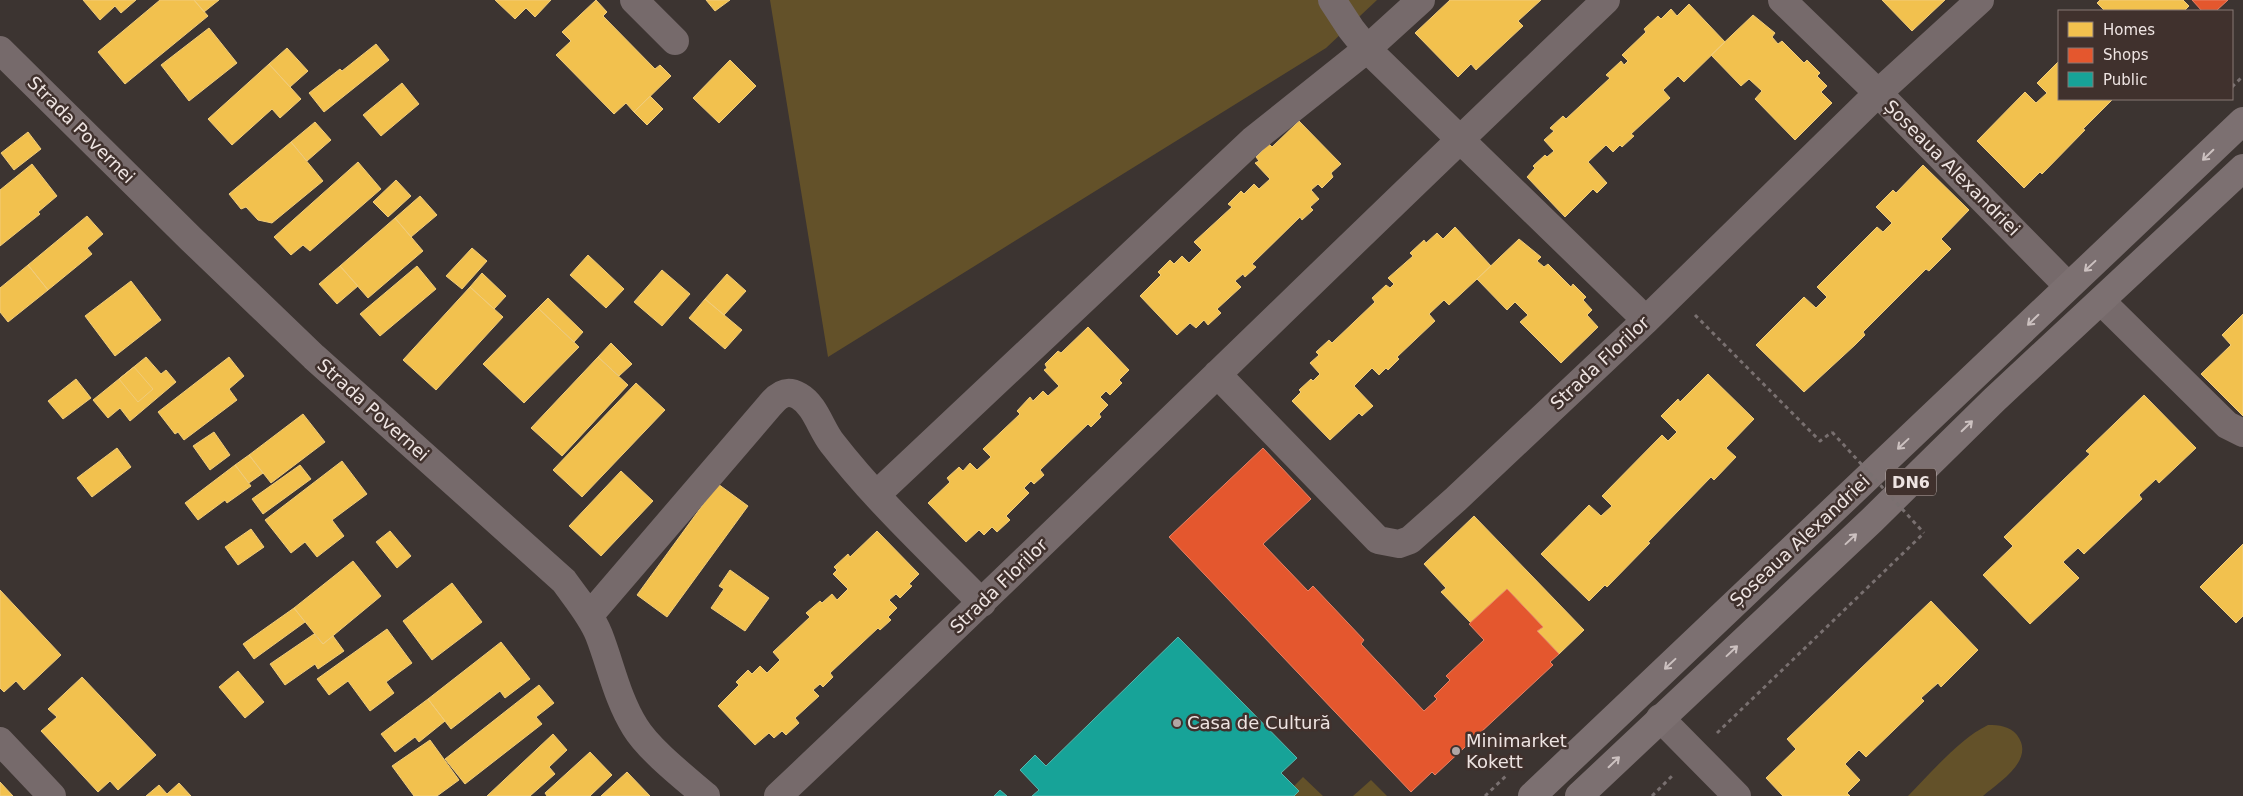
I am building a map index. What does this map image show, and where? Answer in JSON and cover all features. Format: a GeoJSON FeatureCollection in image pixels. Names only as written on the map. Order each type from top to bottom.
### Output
{"type":"FeatureCollection","features":[{"type":"Feature","properties":{"kind":"highway","name":"Șoseaua Alexandriei"},"geometry":{"type":"LineString","coordinates":[[1532,796],[2243,121]]}},
{"type":"Feature","properties":{"kind":"highway","name":"Șoseaua Alexandriei"},"geometry":{"type":"LineString","coordinates":[[1579,796],[1865,526],[1994,400],[2102,302],[2243,168]]}},
{"type":"Feature","properties":{"kind":"street"},"geometry":{"type":"LineString","coordinates":[[634,0],[675,40]]}},
{"type":"Feature","properties":{"kind":"street"},"geometry":{"type":"LineString","coordinates":[[1332,0],[1351,30],[1368,49],[1646,320]]}},
{"type":"Feature","properties":{"kind":"street"},"geometry":{"type":"LineString","coordinates":[[876,495],[1252,140],[1368,49],[1421,0]]}},
{"type":"Feature","properties":{"kind":"street","name":"Strada Florilor"},"geometry":{"type":"LineString","coordinates":[[778,796],[982,603],[1459,139],[1606,0]]}},
{"type":"Feature","properties":{"kind":"street","name":"Șoseaua Alexandriei"},"geometry":{"type":"LineString","coordinates":[[1782,0],[1878,93],[2068,286]]}},
{"type":"Feature","properties":{"kind":"street","name":"Strada Florilor"},"geometry":{"type":"LineString","coordinates":[[1217,374],[1378,540],[1399,544],[1410,540],[1646,320],[1878,93],[1980,0]]}},
{"type":"Feature","properties":{"kind":"street","name":"Strada Povernei"},"geometry":{"type":"LineString","coordinates":[[0,50],[314,357],[564,581],[589,616],[599,635],[622,702],[636,729],[652,747],[706,796]]}},
{"type":"Feature","properties":{"kind":"street"},"geometry":{"type":"LineString","coordinates":[[2102,302],[2227,425],[2243,433]]}},
{"type":"Feature","properties":{"kind":"street"},"geometry":{"type":"LineString","coordinates":[[589,616],[770,404],[778,396],[786,392],[799,396],[808,404],[830,441],[876,495],[982,603]]}},
{"type":"Feature","properties":{"kind":"street"},"geometry":{"type":"LineString","coordinates":[[1660,718],[1738,796]]}},
{"type":"Feature","properties":{"kind":"street"},"geometry":{"type":"LineString","coordinates":[[0,741],[52,796]]}},
{"type":"Feature","properties":{"kind":"path"},"geometry":{"type":"LineString","coordinates":[[2233,86],[2243,76]]}},
{"type":"Feature","properties":{"kind":"path"},"geometry":{"type":"LineString","coordinates":[[1652,796],[1924,533],[1832,432],[1820,442],[1674,293]]}},
{"type":"Feature","properties":{"kind":"shaded area"},"geometry":{"type":"Polygon","coordinates":[[[770,0],[1377,0],[1326,48],[828,357],[770,0]]]}},
{"type":"Feature","properties":{"kind":"shaded area"},"geometry":{"type":"Polygon","coordinates":[[[1988,725],[2008,728],[2017,735],[2022,744],[2019,762],[2006,777],[1983,796],[1908,796],[1966,739],[1988,725]]]}},
{"type":"Feature","properties":{"kind":"shaded area"},"geometry":{"type":"Polygon","coordinates":[[[1303,777],[1323,796],[1294,796],[1294,786],[1303,777]]]}},
{"type":"Feature","properties":{"kind":"shaded area"},"geometry":{"type":"Polygon","coordinates":[[[1371,780],[1387,796],[1353,796],[1371,780]]]}},
{"type":"Feature","properties":{"kind":"building: Homes"},"geometry":{"type":"Polygon","coordinates":[[[83,0],[136,0],[121,13],[115,6],[100,20],[83,0]]]}},
{"type":"Feature","properties":{"kind":"building: Homes"},"geometry":{"type":"Polygon","coordinates":[[[160,0],[194,0],[208,16],[125,84],[98,52],[160,0]]]}},
{"type":"Feature","properties":{"kind":"building: Homes"},"geometry":{"type":"Polygon","coordinates":[[[194,0],[219,0],[204,12],[194,0]]]}},
{"type":"Feature","properties":{"kind":"building: Homes"},"geometry":{"type":"Polygon","coordinates":[[[495,0],[551,0],[535,17],[526,8],[515,19],[495,0]]]}},
{"type":"Feature","properties":{"kind":"building: Homes"},"geometry":{"type":"Polygon","coordinates":[[[596,0],[607,12],[603,16],[655,69],[660,65],[671,76],[634,112],[626,103],[614,114],[556,55],[571,41],[562,32],[596,0]]]}},
{"type":"Feature","properties":{"kind":"building: Homes"},"geometry":{"type":"Polygon","coordinates":[[[706,0],[730,0],[715,11],[706,0]]]}},
{"type":"Feature","properties":{"kind":"building: Homes"},"geometry":{"type":"Polygon","coordinates":[[[1450,0],[1541,0],[1518,21],[1523,26],[1476,70],[1471,64],[1458,77],[1415,33],[1450,0]]]}},
{"type":"Feature","properties":{"kind":"building: Homes"},"geometry":{"type":"Polygon","coordinates":[[[1882,0],[1945,0],[1912,31],[1882,0]]]}},
{"type":"Feature","properties":{"kind":"building: Homes"},"geometry":{"type":"Polygon","coordinates":[[[2100,0],[2183,0],[2189,6],[2185,10],[2104,10],[2097,3],[2100,0]]]}},
{"type":"Feature","properties":{"kind":"building: Homes"},"geometry":{"type":"Polygon","coordinates":[[[1689,4],[1725,42],[1684,82],[1678,76],[1663,90],[1670,98],[1631,134],[1634,136],[1622,147],[1620,145],[1613,152],[1606,145],[1588,162],[1607,183],[1597,193],[1593,189],[1565,217],[1527,177],[1535,168],[1533,166],[1545,155],[1547,157],[1554,151],[1544,140],[1554,131],[1550,128],[1563,116],[1566,119],[1610,78],[1606,75],[1621,61],[1624,65],[1628,61],[1622,55],[1646,32],[1644,29],[1658,16],[1661,19],[1671,9],[1677,16],[1689,4]]]}},
{"type":"Feature","properties":{"kind":"building: Homes"},"geometry":{"type":"Polygon","coordinates":[[[1753,15],[1775,33],[1772,37],[1778,44],[1782,41],[1804,63],[1807,60],[1820,73],[1817,76],[1827,86],[1821,92],[1832,103],[1795,140],[1755,99],[1762,91],[1749,79],[1741,86],[1711,55],[1753,15]]]}},
{"type":"Feature","properties":{"kind":"building: Homes"},"geometry":{"type":"Polygon","coordinates":[[[209,28],[237,63],[189,101],[161,65],[209,28]]]}},
{"type":"Feature","properties":{"kind":"building: Homes"},"geometry":{"type":"Polygon","coordinates":[[[376,44],[389,60],[324,112],[309,93],[340,69],[342,71],[376,44]]]}},
{"type":"Feature","properties":{"kind":"building: Homes"},"geometry":{"type":"Polygon","coordinates":[[[287,48],[308,71],[290,87],[269,64],[287,48]]]}},
{"type":"Feature","properties":{"kind":"building: Homes"},"geometry":{"type":"Polygon","coordinates":[[[730,60],[756,86],[719,123],[693,98],[730,60]]]}},
{"type":"Feature","properties":{"kind":"building: Homes"},"geometry":{"type":"Polygon","coordinates":[[[2058,62],[2058,100],[2112,100],[2042,174],[2040,172],[2024,188],[1977,141],[2025,92],[2036,103],[2047,93],[2037,83],[2058,62]]]}},
{"type":"Feature","properties":{"kind":"building: Homes"},"geometry":{"type":"Polygon","coordinates":[[[269,64],[301,99],[280,118],[272,109],[232,145],[208,119],[269,64]]]}},
{"type":"Feature","properties":{"kind":"building: Homes"},"geometry":{"type":"Polygon","coordinates":[[[402,83],[419,104],[381,136],[363,115],[402,83]]]}},
{"type":"Feature","properties":{"kind":"building: Homes"},"geometry":{"type":"Polygon","coordinates":[[[650,96],[663,109],[647,125],[634,112],[650,96]]]}},
{"type":"Feature","properties":{"kind":"building: Homes"},"geometry":{"type":"Polygon","coordinates":[[[1299,121],[1341,164],[1331,173],[1333,177],[1322,188],[1318,184],[1311,190],[1319,199],[1310,207],[1313,210],[1302,220],[1300,217],[1252,264],[1256,267],[1245,277],[1243,274],[1235,281],[1241,287],[1217,309],[1221,313],[1208,325],[1204,320],[1196,328],[1190,323],[1177,335],[1140,296],[1161,275],[1158,272],[1170,260],[1174,264],[1182,256],[1189,263],[1202,250],[1194,242],[1232,207],[1228,204],[1241,191],[1244,194],[1254,184],[1259,189],[1270,179],[1255,163],[1259,161],[1256,157],[1269,144],[1272,147],[1299,121]]]}},
{"type":"Feature","properties":{"kind":"building: Homes"},"geometry":{"type":"Polygon","coordinates":[[[315,122],[331,140],[307,161],[291,142],[315,122]]]}},
{"type":"Feature","properties":{"kind":"building: Homes"},"geometry":{"type":"Polygon","coordinates":[[[28,132],[41,149],[14,170],[1,153],[28,132]]]}},
{"type":"Feature","properties":{"kind":"building: Homes"},"geometry":{"type":"Polygon","coordinates":[[[291,142],[323,181],[272,223],[258,220],[246,207],[241,209],[229,194],[291,142]]]}},
{"type":"Feature","properties":{"kind":"building: Homes"},"geometry":{"type":"Polygon","coordinates":[[[358,162],[381,189],[310,251],[303,245],[291,255],[274,237],[358,162]]]}},
{"type":"Feature","properties":{"kind":"building: Homes"},"geometry":{"type":"Polygon","coordinates":[[[32,164],[57,196],[38,212],[40,214],[0,246],[0,190],[32,164]]]}},
{"type":"Feature","properties":{"kind":"building: Homes"},"geometry":{"type":"Polygon","coordinates":[[[1923,165],[1969,210],[1941,239],[1951,249],[1929,271],[1926,269],[1863,332],[1865,335],[1804,392],[1756,345],[1804,297],[1816,308],[1827,297],[1817,287],[1877,227],[1883,232],[1892,223],[1876,207],[1893,190],[1896,193],[1923,165]]]}},
{"type":"Feature","properties":{"kind":"building: Homes"},"geometry":{"type":"Polygon","coordinates":[[[396,180],[411,196],[388,217],[373,202],[396,180]]]}},
{"type":"Feature","properties":{"kind":"building: Homes"},"geometry":{"type":"Polygon","coordinates":[[[420,196],[437,215],[411,237],[395,218],[420,196]]]}},
{"type":"Feature","properties":{"kind":"building: Homes"},"geometry":{"type":"Polygon","coordinates":[[[87,216],[103,234],[87,248],[92,254],[48,290],[28,265],[87,216]]]}},
{"type":"Feature","properties":{"kind":"building: Homes"},"geometry":{"type":"Polygon","coordinates":[[[395,218],[423,251],[368,298],[340,266],[395,218]]]}},
{"type":"Feature","properties":{"kind":"building: Homes"},"geometry":{"type":"Polygon","coordinates":[[[1455,227],[1491,266],[1449,305],[1444,300],[1429,314],[1435,321],[1397,357],[1399,359],[1388,370],[1386,368],[1379,375],[1372,368],[1354,386],[1373,406],[1362,416],[1359,413],[1330,440],[1292,401],[1301,392],[1299,390],[1320,374],[1310,363],[1319,355],[1316,352],[1329,340],[1332,343],[1375,302],[1372,298],[1386,285],[1390,288],[1394,284],[1388,278],[1413,256],[1410,253],[1424,240],[1426,243],[1437,233],[1443,239],[1455,227]]]}},
{"type":"Feature","properties":{"kind":"building: Homes"},"geometry":{"type":"Polygon","coordinates":[[[1519,239],[1541,257],[1537,261],[1544,267],[1548,264],[1571,287],[1573,284],[1586,297],[1583,300],[1592,310],[1587,315],[1598,327],[1561,363],[1520,322],[1528,315],[1515,302],[1507,310],[1477,279],[1519,239]]]}},
{"type":"Feature","properties":{"kind":"building: Homes"},"geometry":{"type":"Polygon","coordinates":[[[472,248],[487,261],[462,289],[446,276],[472,248]]]}},
{"type":"Feature","properties":{"kind":"building: Homes"},"geometry":{"type":"Polygon","coordinates":[[[588,255],[624,289],[606,308],[570,275],[588,255]]]}},
{"type":"Feature","properties":{"kind":"building: Homes"},"geometry":{"type":"Polygon","coordinates":[[[28,265],[48,290],[8,322],[0,312],[0,288],[28,265]]]}},
{"type":"Feature","properties":{"kind":"building: Homes"},"geometry":{"type":"Polygon","coordinates":[[[340,266],[358,286],[337,304],[319,284],[340,266]]]}},
{"type":"Feature","properties":{"kind":"building: Homes"},"geometry":{"type":"Polygon","coordinates":[[[417,266],[436,289],[380,336],[360,314],[417,266]]]}},
{"type":"Feature","properties":{"kind":"building: Homes"},"geometry":{"type":"Polygon","coordinates":[[[662,270],[690,294],[662,326],[634,302],[662,270]]]}},
{"type":"Feature","properties":{"kind":"building: Homes"},"geometry":{"type":"Polygon","coordinates":[[[482,273],[506,296],[494,309],[470,287],[482,273]]]}},
{"type":"Feature","properties":{"kind":"building: Homes"},"geometry":{"type":"Polygon","coordinates":[[[727,274],[746,291],[724,315],[705,299],[727,274]]]}},
{"type":"Feature","properties":{"kind":"building: Homes"},"geometry":{"type":"Polygon","coordinates":[[[131,281],[161,320],[115,356],[85,316],[131,281]]]}},
{"type":"Feature","properties":{"kind":"building: Homes"},"geometry":{"type":"Polygon","coordinates":[[[470,287],[503,317],[436,390],[403,360],[470,287]]]}},
{"type":"Feature","properties":{"kind":"building: Homes"},"geometry":{"type":"Polygon","coordinates":[[[548,298],[583,332],[574,342],[538,308],[548,298]]]}},
{"type":"Feature","properties":{"kind":"building: Homes"},"geometry":{"type":"Polygon","coordinates":[[[705,299],[742,330],[725,349],[689,318],[705,299]]]}},
{"type":"Feature","properties":{"kind":"building: Homes"},"geometry":{"type":"Polygon","coordinates":[[[538,308],[579,347],[524,403],[483,364],[538,308]]]}},
{"type":"Feature","properties":{"kind":"building: Homes"},"geometry":{"type":"Polygon","coordinates":[[[2243,314],[2243,416],[2201,374],[2231,345],[2222,335],[2243,314]]]}},
{"type":"Feature","properties":{"kind":"building: Homes"},"geometry":{"type":"Polygon","coordinates":[[[1088,327],[1129,370],[1119,380],[1122,383],[1110,395],[1106,391],[1100,397],[1108,405],[1099,414],[1101,417],[1091,427],[1088,424],[1040,470],[1044,475],[1034,484],[1031,481],[1024,488],[1029,493],[1006,516],[1010,520],[997,532],[992,527],[984,535],[979,530],[966,542],[928,503],[950,482],[947,478],[959,467],[963,471],[970,463],[977,470],[991,457],[983,449],[1020,414],[1017,411],[1030,397],[1033,401],[1043,391],[1048,396],[1059,386],[1044,370],[1047,368],[1045,364],[1058,351],[1061,353],[1088,327]]]}},
{"type":"Feature","properties":{"kind":"building: Homes"},"geometry":{"type":"Polygon","coordinates":[[[611,343],[632,364],[619,376],[598,357],[611,343]]]}},
{"type":"Feature","properties":{"kind":"building: Homes"},"geometry":{"type":"Polygon","coordinates":[[[146,357],[161,374],[166,370],[176,382],[130,421],[120,408],[108,418],[93,400],[146,357]]]}},
{"type":"Feature","properties":{"kind":"building: Homes"},"geometry":{"type":"Polygon","coordinates":[[[229,357],[244,376],[229,389],[237,400],[184,440],[178,432],[175,434],[158,412],[229,357]]]}},
{"type":"Feature","properties":{"kind":"building: Homes"},"geometry":{"type":"Polygon","coordinates":[[[598,357],[628,385],[562,456],[531,428],[598,357]]]}},
{"type":"Feature","properties":{"kind":"building: Homes"},"geometry":{"type":"Polygon","coordinates":[[[134,367],[153,389],[138,402],[119,379],[134,367]]]}},
{"type":"Feature","properties":{"kind":"building: Homes"},"geometry":{"type":"Polygon","coordinates":[[[1708,374],[1754,419],[1726,448],[1736,457],[1714,480],[1711,477],[1607,587],[1605,585],[1589,601],[1541,554],[1589,505],[1601,516],[1612,506],[1602,496],[1662,435],[1668,441],[1677,432],[1661,416],[1678,399],[1680,402],[1708,374]]]}},
{"type":"Feature","properties":{"kind":"building: Homes"},"geometry":{"type":"Polygon","coordinates":[[[76,379],[91,398],[63,419],[48,401],[76,379]]]}},
{"type":"Feature","properties":{"kind":"building: Homes"},"geometry":{"type":"Polygon","coordinates":[[[636,383],[665,410],[582,497],[553,470],[636,383]]]}},
{"type":"Feature","properties":{"kind":"building: Homes"},"geometry":{"type":"Polygon","coordinates":[[[2144,395],[2196,448],[2159,483],[2156,479],[2139,495],[2142,499],[2084,554],[2078,548],[2063,562],[2079,578],[2030,624],[1983,575],[2013,546],[2004,537],[2090,454],[2086,451],[2144,395]]]}},
{"type":"Feature","properties":{"kind":"building: Homes"},"geometry":{"type":"Polygon","coordinates":[[[303,414],[325,442],[271,483],[249,455],[303,414]]]}},
{"type":"Feature","properties":{"kind":"building: Homes"},"geometry":{"type":"Polygon","coordinates":[[[214,432],[230,455],[210,470],[193,446],[214,432]]]}},
{"type":"Feature","properties":{"kind":"building: Homes"},"geometry":{"type":"Polygon","coordinates":[[[117,448],[131,467],[92,497],[77,478],[117,448]]]}},
{"type":"Feature","properties":{"kind":"building: Homes"},"geometry":{"type":"Polygon","coordinates":[[[249,455],[263,473],[249,483],[235,465],[249,455]]]}},
{"type":"Feature","properties":{"kind":"building: Homes"},"geometry":{"type":"Polygon","coordinates":[[[342,461],[367,494],[332,520],[344,536],[317,557],[305,542],[291,553],[265,520],[342,461]]]}},
{"type":"Feature","properties":{"kind":"building: Homes"},"geometry":{"type":"Polygon","coordinates":[[[235,465],[251,486],[227,503],[225,500],[198,520],[185,503],[235,465]]]}},
{"type":"Feature","properties":{"kind":"building: Homes"},"geometry":{"type":"Polygon","coordinates":[[[300,465],[311,479],[263,514],[252,499],[300,465]]]}},
{"type":"Feature","properties":{"kind":"building: Homes"},"geometry":{"type":"Polygon","coordinates":[[[621,471],[653,501],[601,556],[569,526],[621,471]]]}},
{"type":"Feature","properties":{"kind":"building: Homes"},"geometry":{"type":"Polygon","coordinates":[[[718,484],[748,506],[667,617],[637,595],[718,484]]]}},
{"type":"Feature","properties":{"kind":"building: Homes"},"geometry":{"type":"Polygon","coordinates":[[[1474,516],[1584,630],[1559,654],[1537,631],[1543,627],[1507,589],[1471,623],[1441,592],[1446,588],[1424,564],[1474,516]]]}},
{"type":"Feature","properties":{"kind":"building: Homes"},"geometry":{"type":"Polygon","coordinates":[[[251,529],[264,547],[238,565],[225,547],[251,529]]]}},
{"type":"Feature","properties":{"kind":"building: Homes"},"geometry":{"type":"Polygon","coordinates":[[[390,531],[411,556],[397,568],[376,542],[390,531]]]}},
{"type":"Feature","properties":{"kind":"building: Homes"},"geometry":{"type":"Polygon","coordinates":[[[877,531],[919,574],[909,584],[912,586],[900,598],[896,594],[889,600],[897,608],[888,617],[891,620],[880,630],[878,628],[830,673],[833,677],[823,687],[820,684],[813,690],[819,696],[795,718],[799,723],[786,735],[782,731],[774,738],[769,733],[755,745],[718,706],[739,685],[736,682],[748,670],[752,674],[760,666],[767,673],[780,660],[773,652],[810,617],[806,613],[832,594],[837,600],[848,589],[833,574],[837,570],[834,567],[848,554],[850,557],[877,531]]]}},
{"type":"Feature","properties":{"kind":"building: Homes"},"geometry":{"type":"Polygon","coordinates":[[[2243,544],[2243,616],[2236,623],[2200,587],[2243,544]]]}},
{"type":"Feature","properties":{"kind":"building: Homes"},"geometry":{"type":"Polygon","coordinates":[[[353,561],[381,596],[323,644],[294,608],[353,561]]]}},
{"type":"Feature","properties":{"kind":"building: Homes"},"geometry":{"type":"Polygon","coordinates":[[[730,570],[769,598],[745,631],[711,608],[724,589],[719,586],[730,570]]]}},
{"type":"Feature","properties":{"kind":"building: Homes"},"geometry":{"type":"Polygon","coordinates":[[[452,583],[482,622],[432,660],[403,621],[452,583]]]}},
{"type":"Feature","properties":{"kind":"building: Homes"},"geometry":{"type":"Polygon","coordinates":[[[0,590],[61,655],[24,690],[16,681],[4,692],[0,688],[0,590]]]}},
{"type":"Feature","properties":{"kind":"building: Homes"},"geometry":{"type":"Polygon","coordinates":[[[1931,601],[1978,650],[1941,687],[1938,683],[1921,698],[1924,701],[1866,757],[1859,750],[1845,764],[1860,780],[1847,793],[1850,796],[1783,796],[1766,778],[1796,749],[1787,739],[1931,601]]]}},
{"type":"Feature","properties":{"kind":"building: Homes"},"geometry":{"type":"Polygon","coordinates":[[[294,608],[305,622],[254,659],[243,644],[294,608]]]}},
{"type":"Feature","properties":{"kind":"building: Homes"},"geometry":{"type":"Polygon","coordinates":[[[387,629],[412,663],[386,682],[394,693],[370,711],[348,681],[329,695],[317,679],[387,629]]]}},
{"type":"Feature","properties":{"kind":"building: Homes"},"geometry":{"type":"Polygon","coordinates":[[[314,634],[323,644],[333,636],[344,651],[318,669],[315,664],[285,685],[270,664],[314,634]]]}},
{"type":"Feature","properties":{"kind":"building: Homes"},"geometry":{"type":"Polygon","coordinates":[[[501,642],[530,679],[505,698],[500,691],[451,729],[428,699],[501,642]]]}},
{"type":"Feature","properties":{"kind":"building: Homes"},"geometry":{"type":"Polygon","coordinates":[[[238,671],[264,702],[245,718],[219,687],[238,671]]]}},
{"type":"Feature","properties":{"kind":"building: Homes"},"geometry":{"type":"Polygon","coordinates":[[[82,677],[156,755],[118,790],[110,781],[98,792],[41,731],[57,717],[48,709],[82,677]]]}},
{"type":"Feature","properties":{"kind":"building: Homes"},"geometry":{"type":"Polygon","coordinates":[[[539,685],[554,703],[536,717],[542,724],[465,784],[445,759],[539,685]]]}},
{"type":"Feature","properties":{"kind":"building: Homes"},"geometry":{"type":"Polygon","coordinates":[[[428,699],[445,721],[419,742],[415,737],[395,752],[381,734],[428,699]]]}},
{"type":"Feature","properties":{"kind":"building: Homes"},"geometry":{"type":"Polygon","coordinates":[[[553,734],[567,750],[549,767],[555,774],[530,796],[487,796],[553,734]]]}},
{"type":"Feature","properties":{"kind":"building: Homes"},"geometry":{"type":"Polygon","coordinates":[[[430,740],[459,780],[437,796],[414,796],[392,766],[430,740]]]}},
{"type":"Feature","properties":{"kind":"building: Homes"},"geometry":{"type":"Polygon","coordinates":[[[590,752],[612,775],[590,796],[547,796],[545,793],[590,752]]]}},
{"type":"Feature","properties":{"kind":"building: Homes"},"geometry":{"type":"Polygon","coordinates":[[[627,772],[650,796],[601,796],[627,772]]]}},
{"type":"Feature","properties":{"kind":"building: Homes"},"geometry":{"type":"Polygon","coordinates":[[[0,782],[13,796],[0,796],[0,782]]]}},
{"type":"Feature","properties":{"kind":"building: Homes"},"geometry":{"type":"Polygon","coordinates":[[[179,783],[191,796],[146,796],[159,785],[167,794],[179,783]]]}},
{"type":"Feature","properties":{"kind":"building: Shops"},"geometry":{"type":"Polygon","coordinates":[[[2192,0],[2228,0],[2217,10],[2201,10],[2192,0]]]}},
{"type":"Feature","properties":{"kind":"building: Shops"},"geometry":{"type":"Polygon","coordinates":[[[1263,448],[1311,499],[1263,544],[1308,591],[1313,586],[1364,640],[1361,644],[1424,711],[1437,699],[1434,696],[1450,680],[1446,676],[1484,640],[1469,624],[1507,589],[1543,627],[1537,631],[1559,654],[1550,662],[1553,665],[1435,775],[1432,772],[1411,792],[1169,537],[1263,448]]]}},
{"type":"Feature","properties":{"kind":"building: Public","name":"Casa de Cultură"},"geometry":{"type":"Polygon","coordinates":[[[1178,637],[1297,758],[1281,773],[1299,791],[1294,796],[1032,796],[1039,790],[1020,770],[1035,755],[1046,766],[1178,637]]]}},
{"type":"Feature","properties":{"kind":"building: Public"},"geometry":{"type":"Polygon","coordinates":[[[1000,790],[1007,796],[994,796],[1000,790]]]}},
{"type":"Feature","properties":{"kind":"place","name":"Casa de Cultură"},"geometry":{"type":"Point","coordinates":[1177,723]}},
{"type":"Feature","properties":{"kind":"place","name":"Minimarket Kokett"},"geometry":{"type":"Point","coordinates":[1456,751]}}]}
